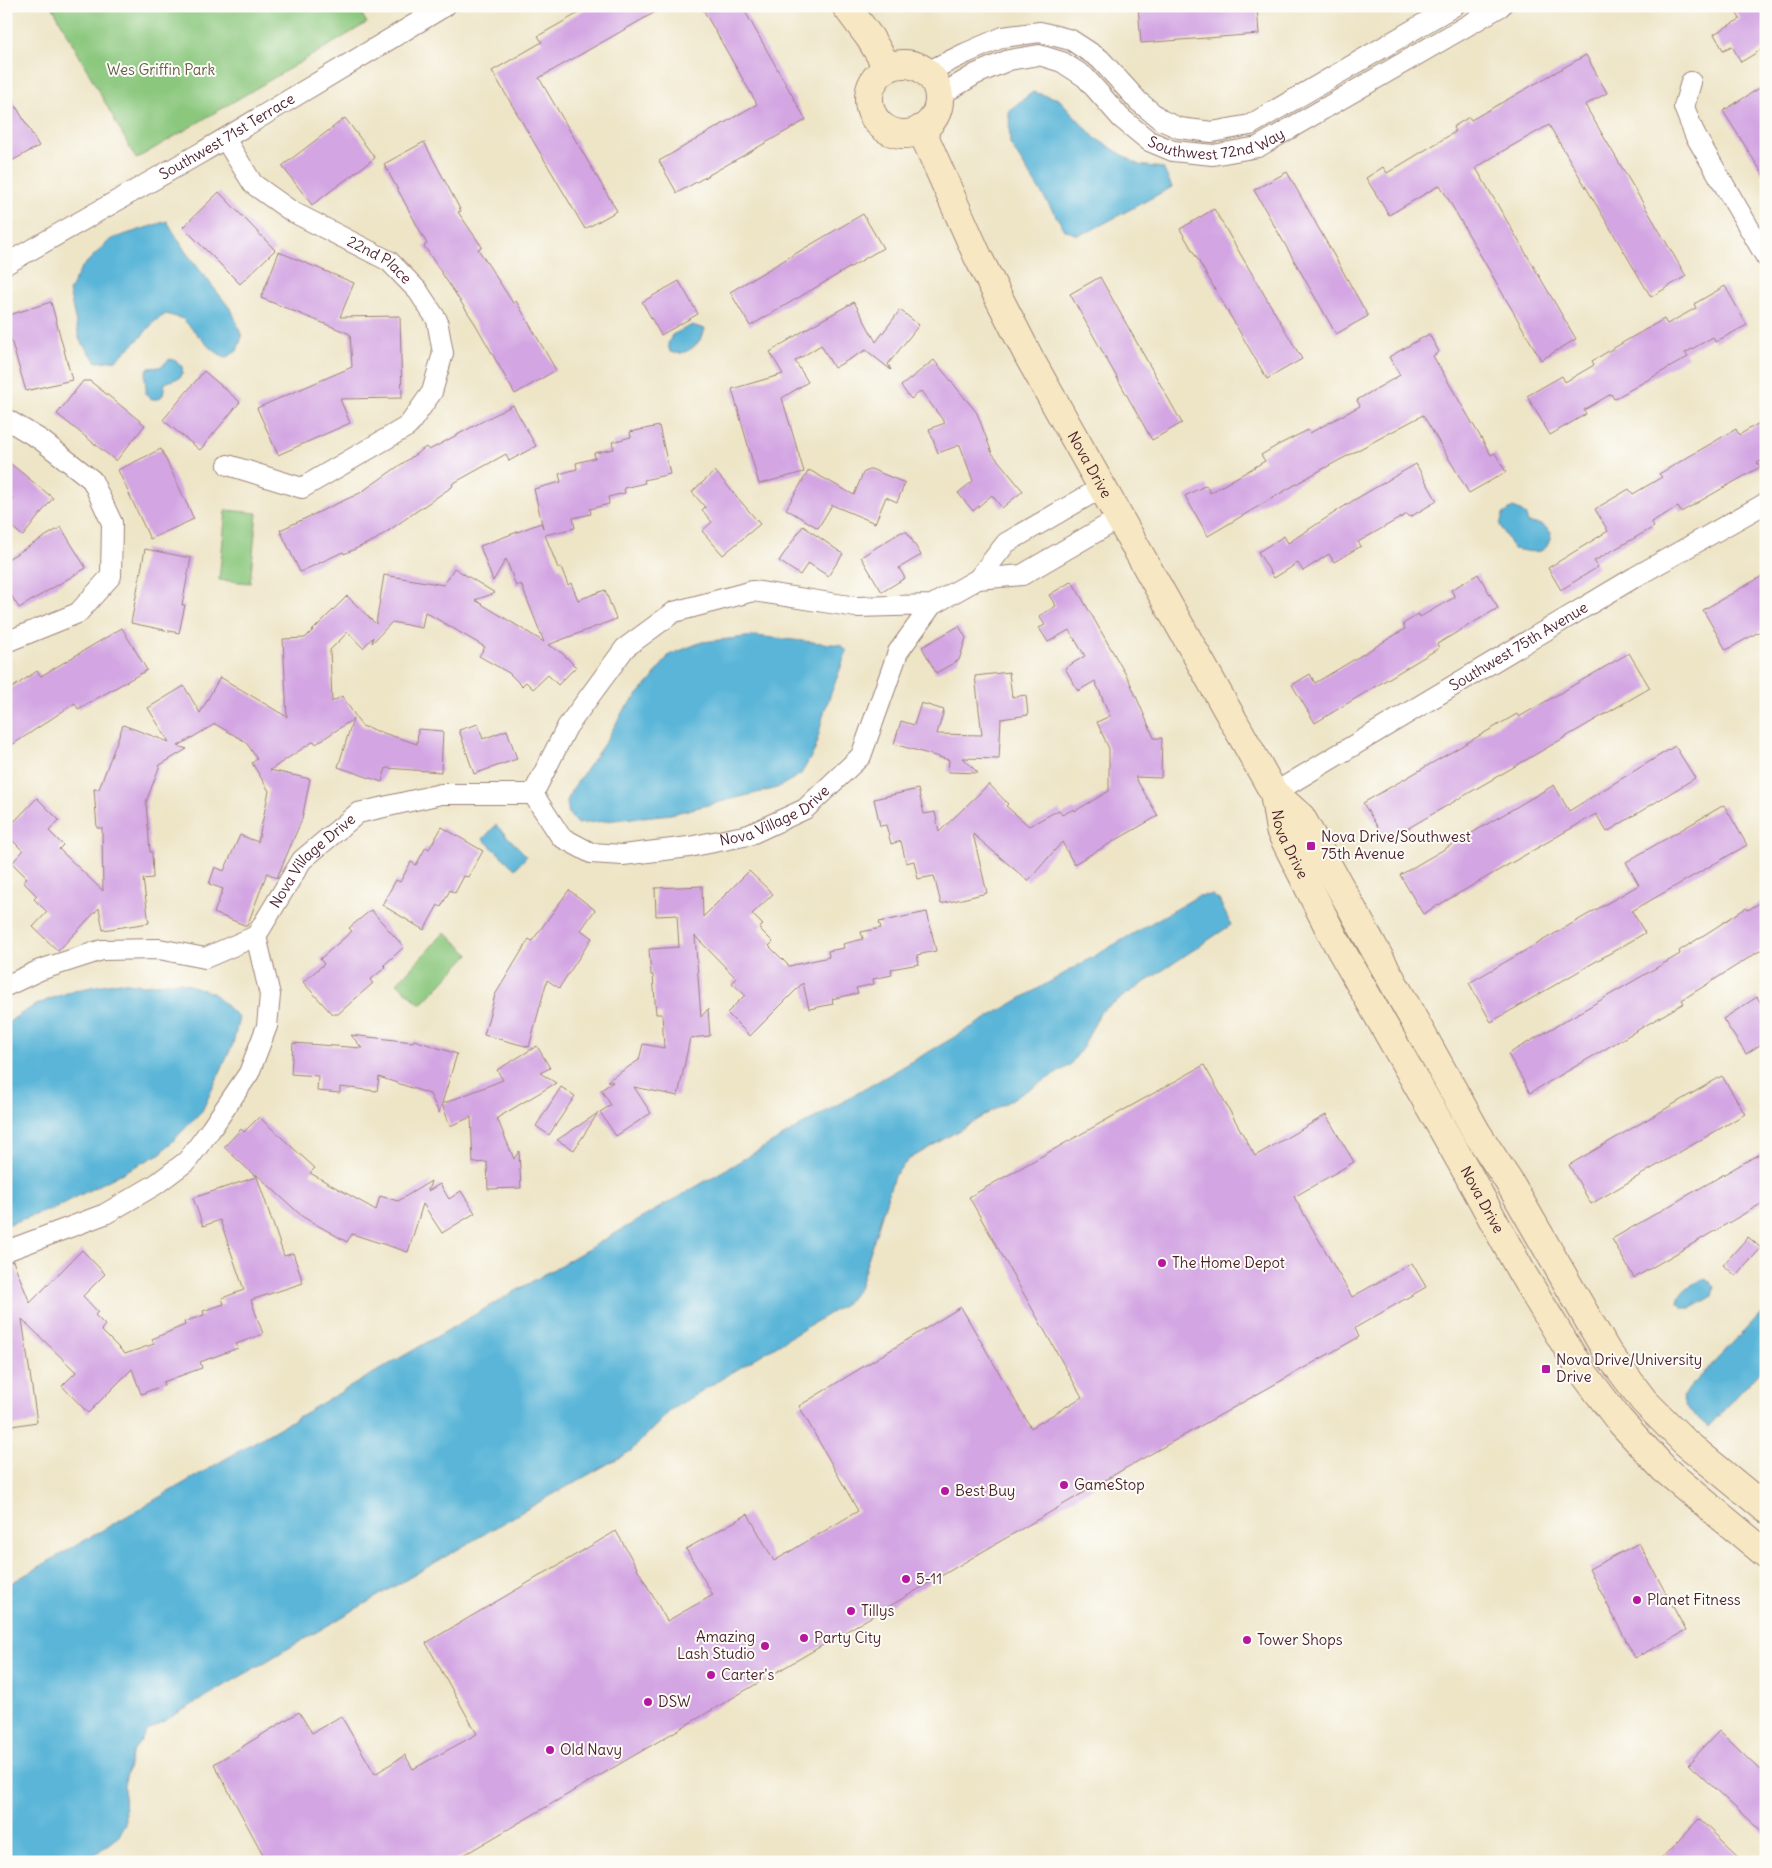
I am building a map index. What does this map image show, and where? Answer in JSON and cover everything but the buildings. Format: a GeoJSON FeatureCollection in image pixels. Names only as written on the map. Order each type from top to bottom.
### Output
{"type":"FeatureCollection","features":[{"type":"Feature","properties":{"kind":"street","name":"Southwest 71st Terrace"},"geometry":{"type":"LineString","coordinates":[[6,264],[225,139],[445,6]]}},
{"type":"Feature","properties":{"kind":"street"},"geometry":{"type":"LineString","coordinates":[[846,6],[870,38],[888,68]]}},
{"type":"Feature","properties":{"kind":"street","name":"Southwest 72nd Way"},"geometry":{"type":"LineString","coordinates":[[933,84],[1003,37],[1040,32],[1071,40],[1100,59],[1138,101],[1161,120],[1179,128],[1212,132],[1250,125],[1454,6]]}},
{"type":"Feature","properties":{"kind":"street","name":"Southwest 72nd Way"},"geometry":{"type":"LineString","coordinates":[[933,84],[976,74],[1009,60],[1039,55],[1062,62],[1085,77],[1121,118],[1149,141],[1173,151],[1213,155],[1258,147],[1501,6]]}},
{"type":"Feature","properties":{"kind":"street"},"geometry":{"type":"LineString","coordinates":[[898,64],[918,67],[933,84],[938,106],[935,115],[921,129],[912,133],[901,134],[891,132],[875,119],[870,108],[869,96],[872,84],[878,75],[888,68],[898,64]]}},
{"type":"Feature","properties":{"kind":"street"},"geometry":{"type":"LineString","coordinates":[[1691,82],[1684,107],[1695,135],[1766,257]]}},
{"type":"Feature","properties":{"kind":"street","name":"Nova Drive"},"geometry":{"type":"LineString","coordinates":[[921,129],[942,179],[1000,302],[1118,519],[1274,793],[1300,817],[1477,1133],[1494,1158],[1608,1352],[1644,1402],[1686,1443],[1766,1509]]}},
{"type":"Feature","properties":{"kind":"street","name":"22nd Place"},"geometry":{"type":"LineString","coordinates":[[225,139],[253,184],[291,211],[389,261],[418,290],[437,320],[443,353],[432,392],[408,426],[302,488],[228,465]]}},
{"type":"Feature","properties":{"kind":"street"},"geometry":{"type":"LineString","coordinates":[[6,418],[41,440],[92,480],[112,523],[111,576],[78,613],[6,642]]}},
{"type":"Feature","properties":{"kind":"street","name":"Nova Village Drive"},"geometry":{"type":"LineString","coordinates":[[533,794],[561,836],[591,853],[624,855],[689,848],[749,835],[805,809],[861,756],[898,652],[932,605],[978,579],[1006,543],[1102,488]]}},
{"type":"Feature","properties":{"kind":"street","name":"Southwest 75th Avenue"},"geometry":{"type":"LineString","coordinates":[[1274,793],[1627,582],[1766,503]]}},
{"type":"Feature","properties":{"kind":"street","name":"Nova Village Drive"},"geometry":{"type":"LineString","coordinates":[[978,579],[1022,575],[1118,519]]}},
{"type":"Feature","properties":{"kind":"street","name":"Nova Village Drive"},"geometry":{"type":"LineString","coordinates":[[533,794],[548,760],[566,727],[625,648],[674,612],[753,591],[856,607],[932,605]]}},
{"type":"Feature","properties":{"kind":"street","name":"Nova Drive"},"geometry":{"type":"LineString","coordinates":[[1274,793],[1280,830],[1332,936],[1468,1174],[1522,1273],[1579,1366],[1619,1420],[1664,1469],[1766,1554]]}},
{"type":"Feature","properties":{"kind":"street","name":"Nova Village Drive"},"geometry":{"type":"LineString","coordinates":[[256,936],[302,860],[358,813],[442,794],[533,794]]}},
{"type":"Feature","properties":{"kind":"street"},"geometry":{"type":"LineString","coordinates":[[6,986],[40,970],[102,950],[159,949],[205,958],[256,936],[270,995],[268,1026],[249,1073],[187,1161],[156,1185],[105,1214],[6,1251]]}},
{"type":"Feature","properties":{"kind":"street"},"geometry":{"type":"LineString","coordinates":[[1468,1174],[1494,1158]]}},
{"type":"Feature","properties":{"kind":"street"},"geometry":{"type":"LineString","coordinates":[[1522,1273],[1559,1296],[1608,1352]]}},
{"type":"Feature","properties":{"kind":"green space","name":"Wes Griffin Park"},"geometry":{"type":"Polygon","coordinates":[[[52,6],[357,6],[367,23],[136,159],[52,6]]]}},
{"type":"Feature","properties":{"kind":"green space"},"geometry":{"type":"Polygon","coordinates":[[[226,510],[257,513],[250,583],[219,580],[226,510]]]}},
{"type":"Feature","properties":{"kind":"green space"},"geometry":{"type":"Polygon","coordinates":[[[445,932],[469,954],[421,1005],[397,983],[445,932]]]}},
{"type":"Feature","properties":{"kind":"water"},"geometry":{"type":"Polygon","coordinates":[[[1033,92],[1059,99],[1095,138],[1139,165],[1163,168],[1172,187],[1090,231],[1077,235],[1065,230],[1010,144],[1009,110],[1033,92]]]}},
{"type":"Feature","properties":{"kind":"water"},"geometry":{"type":"Polygon","coordinates":[[[167,221],[185,251],[232,311],[242,337],[237,351],[225,358],[209,347],[183,319],[166,314],[155,321],[116,360],[97,362],[80,341],[69,291],[82,267],[111,239],[167,221]]]}},
{"type":"Feature","properties":{"kind":"water"},"geometry":{"type":"Polygon","coordinates":[[[692,325],[705,329],[697,344],[681,353],[670,352],[668,344],[672,335],[692,325]]]}},
{"type":"Feature","properties":{"kind":"water"},"geometry":{"type":"Polygon","coordinates":[[[170,359],[181,365],[183,370],[181,377],[165,383],[163,395],[159,399],[151,399],[146,394],[146,371],[148,368],[160,367],[170,359]]]}},
{"type":"Feature","properties":{"kind":"water"},"geometry":{"type":"Polygon","coordinates":[[[1513,508],[1523,513],[1528,523],[1541,525],[1551,533],[1549,541],[1543,550],[1533,552],[1513,549],[1500,525],[1503,514],[1513,508]]]}},
{"type":"Feature","properties":{"kind":"water"},"geometry":{"type":"Polygon","coordinates":[[[755,636],[841,645],[847,651],[824,712],[815,750],[801,774],[777,788],[671,814],[577,824],[569,814],[567,802],[571,791],[606,741],[623,711],[652,679],[669,655],[702,642],[755,636]]]}},
{"type":"Feature","properties":{"kind":"water"},"geometry":{"type":"Polygon","coordinates":[[[496,825],[527,856],[515,869],[483,839],[496,825]]]}},
{"type":"Feature","properties":{"kind":"water"},"geometry":{"type":"Polygon","coordinates":[[[1212,895],[1219,900],[1231,925],[1100,1012],[1083,1047],[1069,1066],[908,1160],[894,1176],[859,1288],[845,1304],[672,1409],[631,1451],[527,1509],[147,1731],[132,1754],[124,1785],[125,1823],[119,1836],[85,1862],[6,1862],[6,1586],[1198,896],[1212,895]]]}},
{"type":"Feature","properties":{"kind":"water"},"geometry":{"type":"Polygon","coordinates":[[[120,982],[143,985],[180,982],[213,993],[239,1018],[233,1044],[202,1111],[161,1153],[55,1208],[6,1225],[6,1024],[20,1014],[60,995],[120,982]]]}},
{"type":"Feature","properties":{"kind":"water"},"geometry":{"type":"Polygon","coordinates":[[[1704,1279],[1710,1281],[1715,1286],[1713,1296],[1692,1308],[1683,1308],[1678,1303],[1681,1294],[1704,1279]]]}},
{"type":"Feature","properties":{"kind":"water"},"geometry":{"type":"Polygon","coordinates":[[[1766,1308],[1766,1365],[1708,1427],[1685,1406],[1682,1396],[1766,1308]]]}},
{"type":"Feature","properties":{"kind":"place","name":"Nova Drive/Southwest 75th Avenue"},"geometry":{"type":"Point","coordinates":[1311,846]}},
{"type":"Feature","properties":{"kind":"place","name":"The Home Depot"},"geometry":{"type":"Point","coordinates":[1162,1263]}},
{"type":"Feature","properties":{"kind":"place","name":"Nova Drive/University Drive"},"geometry":{"type":"Point","coordinates":[1546,1369]}},
{"type":"Feature","properties":{"kind":"place","name":"GameStop"},"geometry":{"type":"Point","coordinates":[1064,1485]}},
{"type":"Feature","properties":{"kind":"place","name":"Best Buy"},"geometry":{"type":"Point","coordinates":[945,1491]}},
{"type":"Feature","properties":{"kind":"place","name":"5-11"},"geometry":{"type":"Point","coordinates":[906,1579]}},
{"type":"Feature","properties":{"kind":"place","name":"Planet Fitness"},"geometry":{"type":"Point","coordinates":[1637,1600]}},
{"type":"Feature","properties":{"kind":"place","name":"Tillys"},"geometry":{"type":"Point","coordinates":[851,1611]}},
{"type":"Feature","properties":{"kind":"place","name":"Party City"},"geometry":{"type":"Point","coordinates":[804,1638]}},
{"type":"Feature","properties":{"kind":"place","name":"Tower Shops"},"geometry":{"type":"Point","coordinates":[1247,1640]}},
{"type":"Feature","properties":{"kind":"place","name":"Amazing Lash Studio"},"geometry":{"type":"Point","coordinates":[765,1646]}},
{"type":"Feature","properties":{"kind":"place","name":"Carter's"},"geometry":{"type":"Point","coordinates":[711,1675]}},
{"type":"Feature","properties":{"kind":"place","name":"DSW"},"geometry":{"type":"Point","coordinates":[648,1702]}},
{"type":"Feature","properties":{"kind":"place","name":"Old Navy"},"geometry":{"type":"Point","coordinates":[550,1750]}}]}
